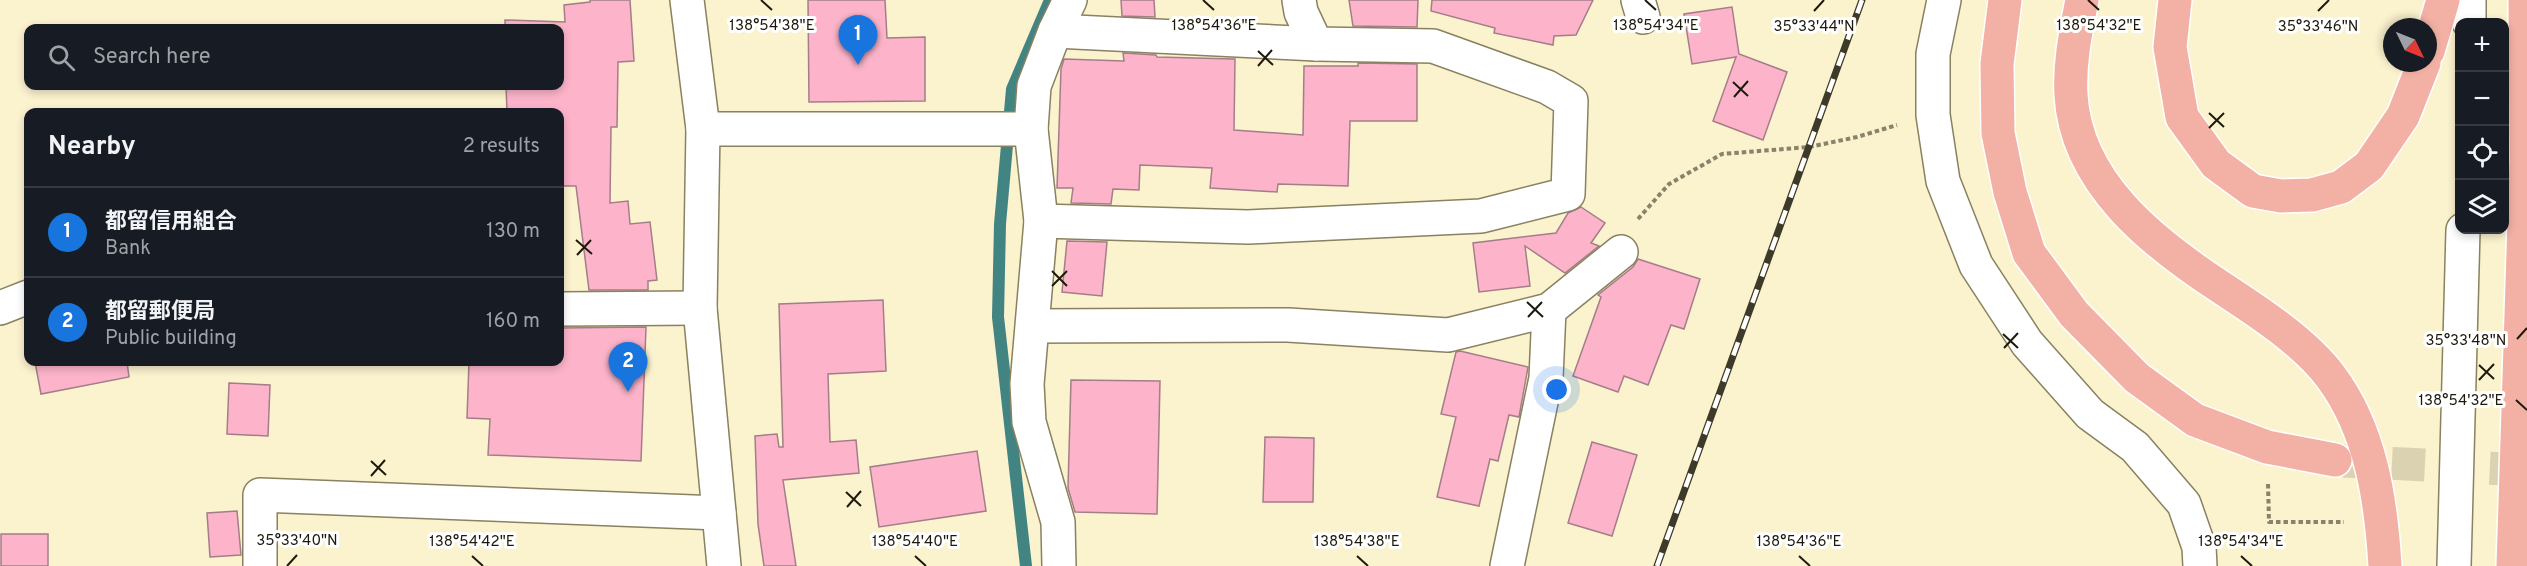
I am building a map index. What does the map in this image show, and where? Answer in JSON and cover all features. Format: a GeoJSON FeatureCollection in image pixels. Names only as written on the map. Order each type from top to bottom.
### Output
{"type":"FeatureCollection","features":[{"type":"Feature","properties":{"kind":"highway"},"geometry":{"type":"LineString","coordinates":[[2005,0],[1997,64],[1998,133],[2010,192],[2029,253],[2074,314],[2137,378],[2195,420],[2267,447],[2335,460]]}},
{"type":"Feature","properties":{"kind":"highway"},"geometry":{"type":"LineString","coordinates":[[2082,0],[2073,50],[2071,95],[2080,140],[2098,177],[2128,214],[2162,247],[2263,314],[2330,375],[2357,419],[2375,476],[2385,566]]}},
{"type":"Feature","properties":{"kind":"highway"},"geometry":{"type":"LineString","coordinates":[[2175,0],[2170,46],[2182,117],[2216,164],[2253,190],[2281,196],[2312,195],[2341,187],[2370,166],[2403,116],[2420,72]]}},
{"type":"Feature","properties":{"kind":"highway"},"geometry":{"type":"LineString","coordinates":[[2437,20],[2443,0]]}},
{"type":"Feature","properties":{"kind":"highway"},"geometry":{"type":"LineString","coordinates":[[2513,566],[2526,159],[2525,0]]}},
{"type":"Feature","properties":{"kind":"street"},"geometry":{"type":"LineString","coordinates":[[687,0],[703,129],[700,308],[724,566]]}},
{"type":"Feature","properties":{"kind":"street"},"geometry":{"type":"LineString","coordinates":[[1059,566],[1058,522],[1029,422],[1027,384],[1041,221],[1031,129],[1034,86],[1055,31],[1070,0]]}},
{"type":"Feature","properties":{"kind":"street"},"geometry":{"type":"LineString","coordinates":[[1299,0],[1301,12],[1316,44]]}},
{"type":"Feature","properties":{"kind":"street"},"geometry":{"type":"LineString","coordinates":[[1944,0],[1933,54],[1933,115],[1943,181],[1976,265],[2027,343],[2090,414],[2135,447],[2184,504],[2199,547],[2200,566]]}},
{"type":"Feature","properties":{"kind":"street"},"geometry":{"type":"LineString","coordinates":[[2469,0],[2469,18]]}},
{"type":"Feature","properties":{"kind":"street"},"geometry":{"type":"LineString","coordinates":[[1041,221],[1248,227],[1481,216],[1569,194],[1571,101],[1547,87],[1433,46],[1316,44],[1055,31]]}},
{"type":"Feature","properties":{"kind":"street"},"geometry":{"type":"LineString","coordinates":[[703,129],[1031,129]]}},
{"type":"Feature","properties":{"kind":"street"},"geometry":{"type":"LineString","coordinates":[[2454,566],[2463,234]]}},
{"type":"Feature","properties":{"kind":"street"},"geometry":{"type":"LineString","coordinates":[[1033,326],[1288,325],[1448,335],[1549,310],[1621,252]]}},
{"type":"Feature","properties":{"kind":"street"},"geometry":{"type":"LineString","coordinates":[[0,308],[24,299]]}},
{"type":"Feature","properties":{"kind":"street"},"geometry":{"type":"LineString","coordinates":[[564,309],[700,308]]}},
{"type":"Feature","properties":{"kind":"street"},"geometry":{"type":"LineString","coordinates":[[1507,566],[1546,378],[1549,310]]}},
{"type":"Feature","properties":{"kind":"street"},"geometry":{"type":"LineString","coordinates":[[260,566],[260,495],[719,513]]}},
{"type":"Feature","properties":{"kind":"path"},"geometry":{"type":"LineString","coordinates":[[1621,252],[1639,215],[1669,184],[1722,154],[1809,147],[1857,137],[1933,115]]}},
{"type":"Feature","properties":{"kind":"path"},"geometry":{"type":"LineString","coordinates":[[2269,522],[2348,522]]}},
{"type":"Feature","properties":{"kind":"building"},"geometry":{"type":"Polygon","coordinates":[[[590,0],[630,0],[634,61],[618,62],[617,127],[611,127],[610,203],[628,201],[630,224],[650,222],[657,280],[648,281],[648,290],[589,290],[576,186],[564,186],[564,108],[507,108],[506,90],[564,90],[564,24],[505,24],[505,20],[565,22],[564,5],[590,2],[590,0]]]}},
{"type":"Feature","properties":{"kind":"building"},"geometry":{"type":"Polygon","coordinates":[[[808,0],[885,0],[887,38],[925,37],[925,101],[809,102],[808,0]]]}},
{"type":"Feature","properties":{"kind":"building"},"geometry":{"type":"Polygon","coordinates":[[[1121,0],[1154,0],[1155,17],[1122,16],[1121,0]]]}},
{"type":"Feature","properties":{"kind":"building"},"geometry":{"type":"Polygon","coordinates":[[[1349,0],[1418,0],[1417,27],[1353,26],[1349,0]]]}},
{"type":"Feature","properties":{"kind":"building"},"geometry":{"type":"Polygon","coordinates":[[[1432,0],[1593,0],[1576,35],[1554,36],[1553,45],[1494,33],[1495,28],[1431,11],[1432,0]]]}},
{"type":"Feature","properties":{"kind":"building"},"geometry":{"type":"Polygon","coordinates":[[[1732,7],[1739,54],[1787,72],[1763,140],[1713,121],[1736,57],[1692,64],[1684,14],[1732,7]]]}},
{"type":"Feature","properties":{"kind":"building"},"geometry":{"type":"Polygon","coordinates":[[[1123,53],[1156,55],[1157,57],[1235,59],[1234,130],[1303,135],[1304,66],[1358,66],[1358,63],[1417,64],[1417,121],[1350,121],[1348,186],[1278,184],[1277,192],[1210,188],[1212,168],[1140,165],[1139,190],[1113,189],[1111,204],[1071,203],[1073,188],[1057,188],[1061,69],[1064,59],[1124,61],[1123,53]]]}},
{"type":"Feature","properties":{"kind":"building"},"geometry":{"type":"Polygon","coordinates":[[[1581,207],[1605,223],[1591,243],[1599,246],[1565,273],[1525,246],[1530,286],[1479,292],[1473,243],[1556,233],[1568,213],[1581,207]]]}},
{"type":"Feature","properties":{"kind":"building"},"geometry":{"type":"Polygon","coordinates":[[[1067,241],[1107,242],[1102,296],[1062,292],[1067,241]]]}},
{"type":"Feature","properties":{"kind":"building"},"geometry":{"type":"Polygon","coordinates":[[[1638,259],[1700,279],[1684,329],[1671,325],[1648,385],[1624,376],[1618,392],[1573,376],[1601,297],[1598,295],[1633,267],[1638,259]]]}},
{"type":"Feature","properties":{"kind":"building"},"geometry":{"type":"Polygon","coordinates":[[[883,300],[886,371],[828,374],[830,442],[856,440],[859,473],[783,480],[796,566],[764,566],[758,524],[755,436],[777,434],[779,447],[783,447],[779,304],[883,300]]]}},
{"type":"Feature","properties":{"kind":"building"},"geometry":{"type":"Polygon","coordinates":[[[646,327],[641,461],[488,455],[490,419],[467,418],[469,366],[564,366],[564,328],[646,327]]]}},
{"type":"Feature","properties":{"kind":"building"},"geometry":{"type":"Polygon","coordinates":[[[1456,352],[1528,367],[1519,417],[1509,415],[1498,461],[1490,459],[1479,506],[1437,497],[1456,417],[1441,414],[1456,352]]]}},
{"type":"Feature","properties":{"kind":"building"},"geometry":{"type":"Polygon","coordinates":[[[36,366],[128,366],[129,377],[41,394],[36,366]]]}},
{"type":"Feature","properties":{"kind":"building"},"geometry":{"type":"Polygon","coordinates":[[[1071,380],[1160,381],[1157,514],[1075,512],[1068,488],[1071,380]]]}},
{"type":"Feature","properties":{"kind":"building"},"geometry":{"type":"Polygon","coordinates":[[[229,383],[270,385],[268,436],[227,434],[229,383]]]}},
{"type":"Feature","properties":{"kind":"building"},"geometry":{"type":"Polygon","coordinates":[[[1265,437],[1314,438],[1313,502],[1263,502],[1265,437]]]}},
{"type":"Feature","properties":{"kind":"building"},"geometry":{"type":"Polygon","coordinates":[[[1592,442],[1637,455],[1612,536],[1568,523],[1592,442]]]}},
{"type":"Feature","properties":{"kind":"building"},"geometry":{"type":"Polygon","coordinates":[[[977,451],[986,511],[879,527],[870,467],[977,451]]]}},
{"type":"Feature","properties":{"kind":"building"},"geometry":{"type":"Polygon","coordinates":[[[237,511],[241,555],[210,557],[207,513],[237,511]]]}},
{"type":"Feature","properties":{"kind":"building"},"geometry":{"type":"Polygon","coordinates":[[[1,534],[48,534],[48,566],[1,566],[1,534]]]}},
{"type":"Feature","properties":{"kind":"waterway"},"geometry":{"type":"LineString","coordinates":[[1026,566],[998,317],[1000,224],[1012,89],[1050,0]]}},
{"type":"Feature","properties":{"kind":"tunnel"},"geometry":{"type":"LineString","coordinates":[[2343,461],[2527,470]]}},
{"type":"Feature","properties":{"kind":"railway"},"geometry":{"type":"LineString","coordinates":[[1657,566],[1862,0]]}},
{"type":"Feature","properties":{"kind":"place","name":"都留信用組合"},"geometry":{"type":"Point","coordinates":[858,65]}},
{"type":"Feature","properties":{"kind":"place","name":"都留郵便局"},"geometry":{"type":"Point","coordinates":[628,392]}}]}
